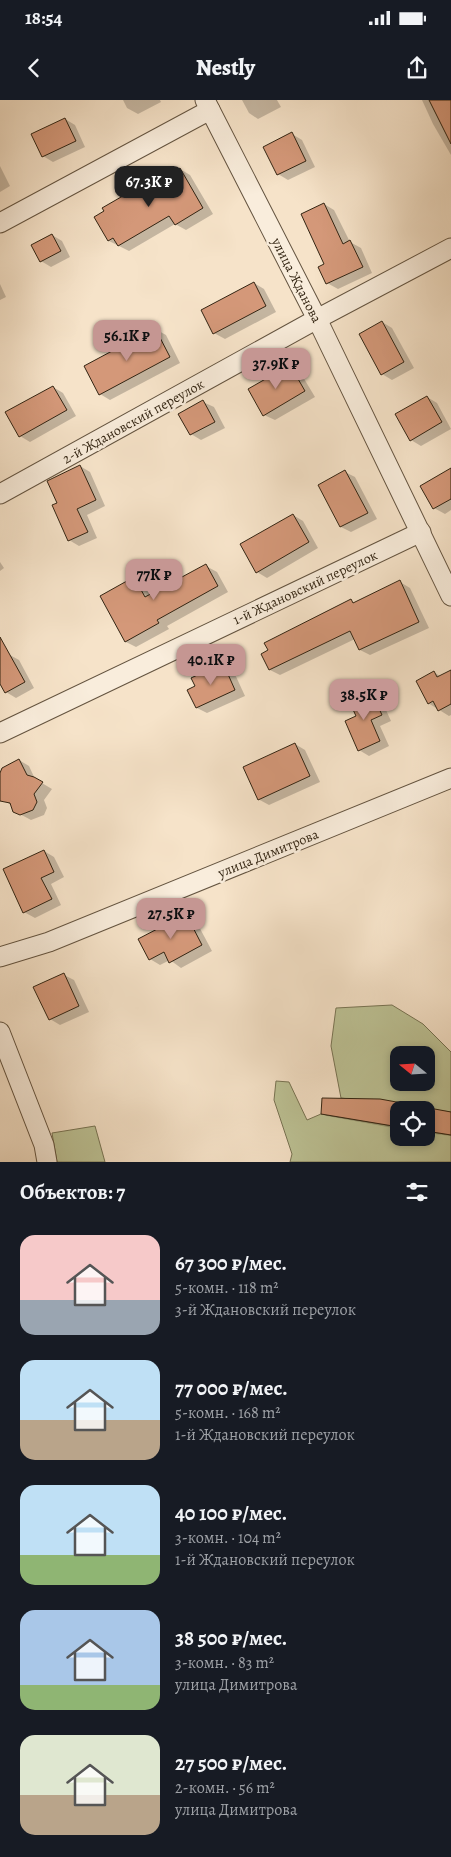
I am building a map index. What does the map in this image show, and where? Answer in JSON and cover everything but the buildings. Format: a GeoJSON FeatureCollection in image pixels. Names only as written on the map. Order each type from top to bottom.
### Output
{"type":"FeatureCollection","features":[{"type":"Feature","properties":{"kind":"street"},"geometry":{"type":"LineString","coordinates":[[0,223],[207,105]]}},
{"type":"Feature","properties":{"kind":"street","name":"улица Жданова"},"geometry":{"type":"LineString","coordinates":[[207,105],[317,319],[451,596]]}},
{"type":"Feature","properties":{"kind":"street","name":"2-й Ждановский переулок"},"geometry":{"type":"LineString","coordinates":[[0,494],[317,319],[451,248]]}},
{"type":"Feature","properties":{"kind":"street","name":"1-й Ждановский переулок"},"geometry":{"type":"LineString","coordinates":[[0,733],[420,532]]}},
{"type":"Feature","properties":{"kind":"street","name":"улица Димитрова"},"geometry":{"type":"LineString","coordinates":[[0,957],[49,942],[451,778]]}},
{"type":"Feature","properties":{"kind":"street"},"geometry":{"type":"LineString","coordinates":[[0,1032],[44,1146],[47,1162]]}},
{"type":"Feature","properties":{"kind":"green space"},"geometry":{"type":"Polygon","coordinates":[[[392,1005],[423,1024],[451,1052],[451,1112],[435,1110],[435,1101],[390,1101],[390,1104],[341,1098],[331,1046],[336,1008],[392,1005]]]}},
{"type":"Feature","properties":{"kind":"green space"},"geometry":{"type":"Polygon","coordinates":[[[276,1081],[289,1082],[307,1120],[321,1114],[390,1126],[390,1146],[435,1146],[435,1132],[451,1135],[451,1162],[290,1162],[292,1154],[274,1100],[276,1081]]]}},
{"type":"Feature","properties":{"kind":"green space"},"geometry":{"type":"Polygon","coordinates":[[[95,1126],[105,1162],[57,1162],[52,1133],[95,1126]]]}}]}
